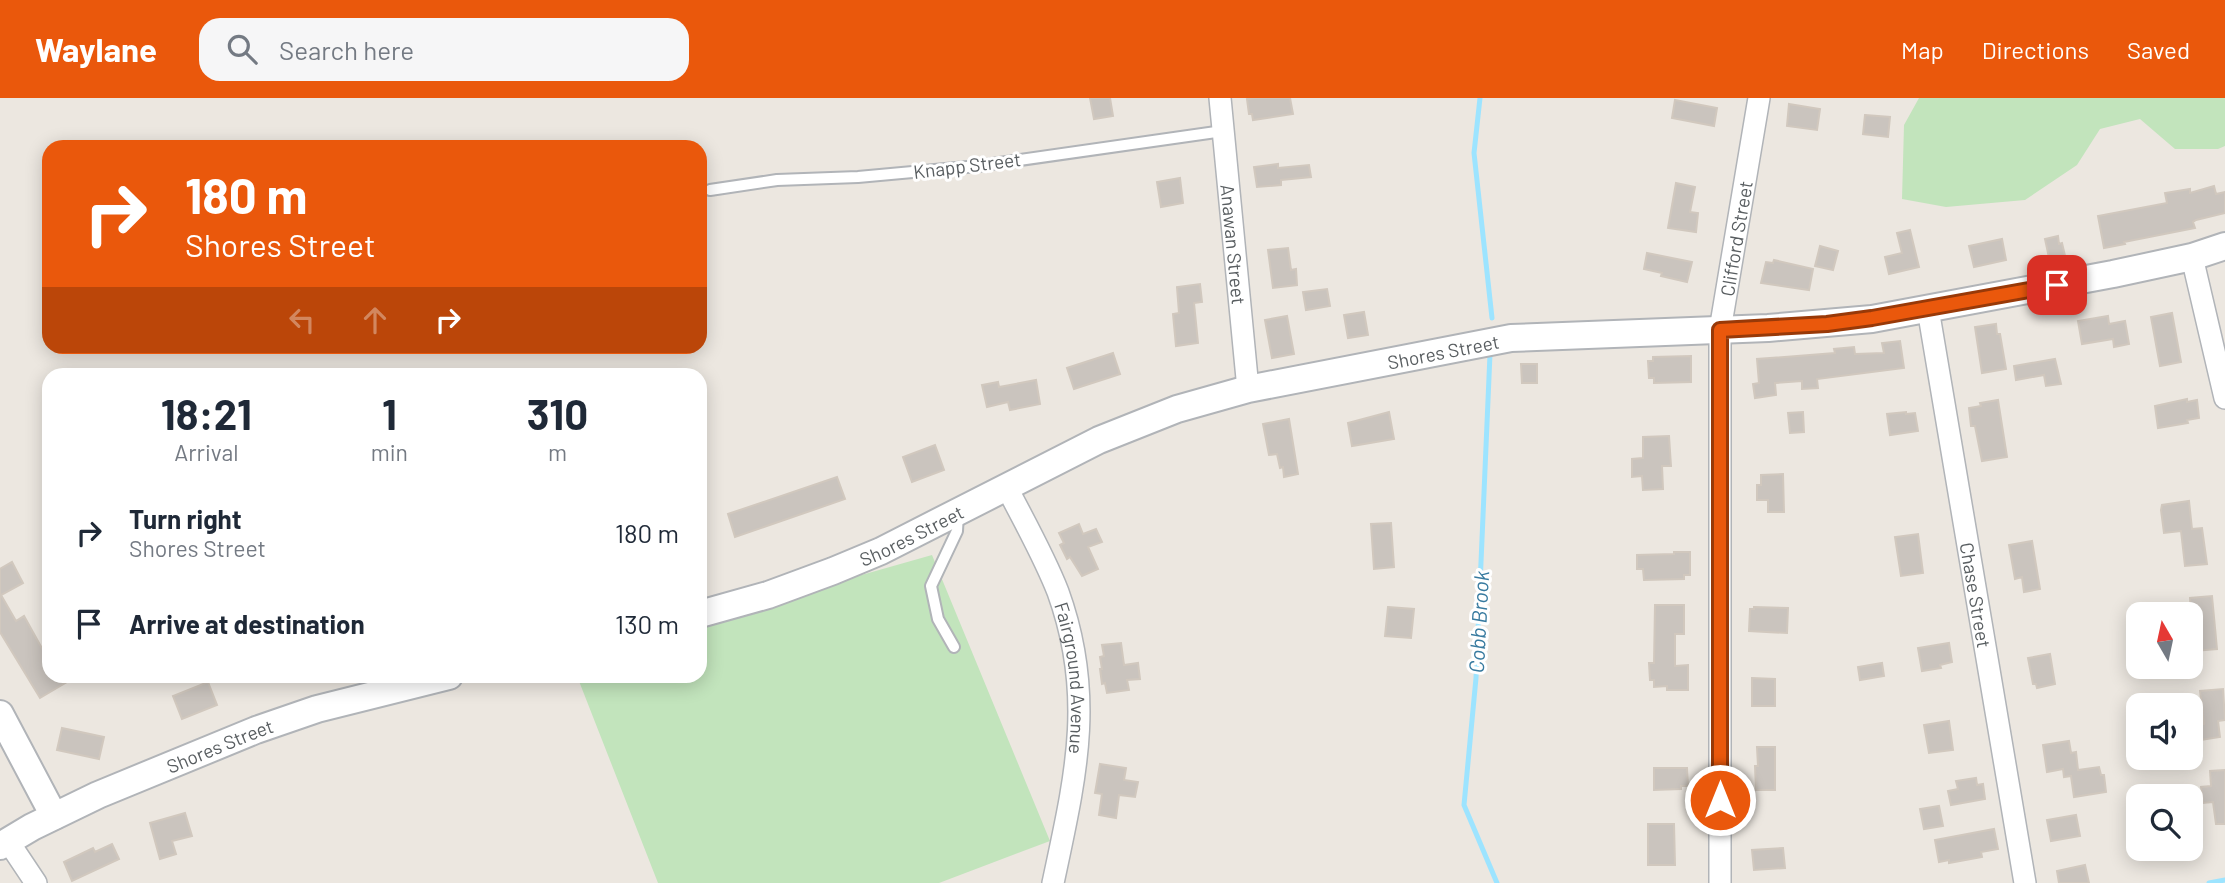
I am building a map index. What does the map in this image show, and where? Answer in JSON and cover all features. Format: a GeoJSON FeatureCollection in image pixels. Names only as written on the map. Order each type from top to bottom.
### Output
{"type":"FeatureCollection","features":[{"type":"Feature","properties":{"kind":"street","name":"Anawan Street"},"geometry":{"type":"LineString","coordinates":[[1220,98],[1248,389]]}},
{"type":"Feature","properties":{"kind":"street","name":"Clifford Street"},"geometry":{"type":"LineString","coordinates":[[1720,883],[1720,330],[1759,98]]}},
{"type":"Feature","properties":{"kind":"street","name":"Shores Street"},"geometry":{"type":"LineString","coordinates":[[707,612],[768,595],[834,571],[881,551],[1006,486],[1139,424],[1177,409],[1248,389],[1511,338],[1827,324],[1928,309],[2085,280],[2192,257],[2225,246]]}},
{"type":"Feature","properties":{"kind":"street"},"geometry":{"type":"LineString","coordinates":[[2192,257],[2225,398]]}},
{"type":"Feature","properties":{"kind":"street","name":"Chase Street"},"geometry":{"type":"LineString","coordinates":[[1928,309],[2025,883]]}},
{"type":"Feature","properties":{"kind":"street","name":"Fairground Avenue"},"geometry":{"type":"LineString","coordinates":[[1006,486],[1058,592],[1078,681],[1080,717],[1077,765],[1053,883]]}},
{"type":"Feature","properties":{"kind":"street","name":"Shores Street"},"geometry":{"type":"LineString","coordinates":[[4,843],[125,783],[297,715],[422,683]]}},
{"type":"Feature","properties":{"kind":"street"},"geometry":{"type":"LineString","coordinates":[[0,714],[54,816]]}},
{"type":"Feature","properties":{"kind":"street"},"geometry":{"type":"LineString","coordinates":[[4,843],[36,883]]}},
{"type":"Feature","properties":{"kind":"lane","name":"Knapp Street"},"geometry":{"type":"LineString","coordinates":[[710,190],[777,180],[858,177],[978,166],[1223,131]]}},
{"type":"Feature","properties":{"kind":"lane"},"geometry":{"type":"LineString","coordinates":[[954,647],[938,619],[931,586],[957,531],[958,510]]}},
{"type":"Feature","properties":{"kind":"green space"},"geometry":{"type":"Polygon","coordinates":[[[1919,98],[2225,98],[2225,146],[2218,149],[2175,149],[2140,119],[2100,129],[2077,165],[2025,200],[1946,207],[1902,199],[1904,125],[1919,98]]]}},
{"type":"Feature","properties":{"kind":"green space"},"geometry":{"type":"Polygon","coordinates":[[[932,555],[1050,841],[939,883],[658,883],[580,683],[707,683],[707,619],[932,555]]]}},
{"type":"Feature","properties":{"kind":"building"},"geometry":{"type":"Polygon","coordinates":[[[1090,98],[1110,98],[1113,116],[1094,119],[1090,98]]]}},
{"type":"Feature","properties":{"kind":"building"},"geometry":{"type":"Polygon","coordinates":[[[1290,98],[1293,114],[1253,120],[1252,114],[1249,114],[1247,99],[1290,98]]]}},
{"type":"Feature","properties":{"kind":"building"},"geometry":{"type":"Polygon","coordinates":[[[1675,100],[1717,108],[1714,126],[1672,118],[1675,100]]]}},
{"type":"Feature","properties":{"kind":"building"},"geometry":{"type":"Polygon","coordinates":[[[1789,104],[1820,109],[1817,130],[1787,126],[1789,104]]]}},
{"type":"Feature","properties":{"kind":"building"},"geometry":{"type":"Polygon","coordinates":[[[1865,115],[1890,117],[1888,137],[1863,134],[1865,115]]]}},
{"type":"Feature","properties":{"kind":"building"},"geometry":{"type":"Polygon","coordinates":[[[1278,164],[1278,168],[1309,165],[1311,177],[1281,180],[1281,185],[1257,187],[1254,167],[1278,164]]]}},
{"type":"Feature","properties":{"kind":"building"},"geometry":{"type":"Polygon","coordinates":[[[1180,178],[1183,203],[1161,207],[1157,182],[1180,178]]]}},
{"type":"Feature","properties":{"kind":"building"},"geometry":{"type":"Polygon","coordinates":[[[1676,183],[1695,187],[1690,212],[1698,213],[1696,232],[1668,228],[1676,183]]]}},
{"type":"Feature","properties":{"kind":"building"},"geometry":{"type":"Polygon","coordinates":[[[2214,186],[2216,194],[2225,192],[2225,213],[2196,220],[2193,222],[2195,228],[2104,248],[2098,216],[2167,203],[2165,193],[2190,189],[2190,193],[2214,186]]]}},
{"type":"Feature","properties":{"kind":"building"},"geometry":{"type":"Polygon","coordinates":[[[1910,230],[1919,267],[1889,274],[1885,257],[1902,253],[1897,233],[1910,230]]]}},
{"type":"Feature","properties":{"kind":"building"},"geometry":{"type":"Polygon","coordinates":[[[2058,236],[2067,264],[2051,267],[2045,239],[2058,236]]]}},
{"type":"Feature","properties":{"kind":"building"},"geometry":{"type":"Polygon","coordinates":[[[2002,239],[2006,260],[1974,267],[1969,246],[2002,239]]]}},
{"type":"Feature","properties":{"kind":"building"},"geometry":{"type":"Polygon","coordinates":[[[1820,246],[1838,251],[1833,270],[1815,266],[1820,246]]]}},
{"type":"Feature","properties":{"kind":"building"},"geometry":{"type":"Polygon","coordinates":[[[1288,248],[1291,270],[1296,269],[1297,285],[1273,288],[1268,250],[1288,248]]]}},
{"type":"Feature","properties":{"kind":"building"},"geometry":{"type":"Polygon","coordinates":[[[1647,253],[1692,262],[1687,282],[1644,269],[1647,253]]]}},
{"type":"Feature","properties":{"kind":"building"},"geometry":{"type":"Polygon","coordinates":[[[1774,260],[1813,269],[1809,290],[1761,283],[1766,262],[1773,263],[1774,260]]]}},
{"type":"Feature","properties":{"kind":"building"},"geometry":{"type":"Polygon","coordinates":[[[1200,284],[1202,302],[1194,303],[1198,343],[1176,346],[1173,314],[1179,313],[1177,287],[1200,284]]]}},
{"type":"Feature","properties":{"kind":"building"},"geometry":{"type":"Polygon","coordinates":[[[1327,289],[1330,306],[1306,310],[1303,292],[1327,289]]]}},
{"type":"Feature","properties":{"kind":"building"},"geometry":{"type":"Polygon","coordinates":[[[1364,312],[1368,335],[1348,338],[1344,315],[1364,312]]]}},
{"type":"Feature","properties":{"kind":"building"},"geometry":{"type":"Polygon","coordinates":[[[2172,313],[2181,362],[2160,366],[2151,317],[2172,313]]]}},
{"type":"Feature","properties":{"kind":"building"},"geometry":{"type":"Polygon","coordinates":[[[1287,316],[1294,354],[1272,358],[1265,320],[1287,316]]]}},
{"type":"Feature","properties":{"kind":"building"},"geometry":{"type":"Polygon","coordinates":[[[2108,316],[2109,324],[2125,321],[2129,344],[2114,347],[2113,339],[2082,344],[2078,321],[2108,316]]]}},
{"type":"Feature","properties":{"kind":"building"},"geometry":{"type":"Polygon","coordinates":[[[1996,324],[2006,369],[1982,373],[1975,327],[1996,324]]]}},
{"type":"Feature","properties":{"kind":"building"},"geometry":{"type":"Polygon","coordinates":[[[1900,341],[1904,368],[1817,379],[1818,388],[1802,389],[1802,381],[1775,383],[1776,395],[1755,398],[1753,384],[1759,383],[1757,359],[1835,353],[1834,349],[1854,347],[1855,354],[1884,353],[1882,343],[1900,341]]]}},
{"type":"Feature","properties":{"kind":"building"},"geometry":{"type":"Polygon","coordinates":[[[1113,353],[1120,374],[1074,389],[1067,368],[1113,353]]]}},
{"type":"Feature","properties":{"kind":"building"},"geometry":{"type":"Polygon","coordinates":[[[1691,356],[1691,382],[1654,383],[1654,378],[1649,378],[1648,361],[1653,361],[1653,357],[1691,356]]]}},
{"type":"Feature","properties":{"kind":"building"},"geometry":{"type":"Polygon","coordinates":[[[2055,359],[2061,384],[2046,386],[2044,375],[2016,380],[2014,366],[2055,359]]]}},
{"type":"Feature","properties":{"kind":"building"},"geometry":{"type":"Polygon","coordinates":[[[1521,364],[1537,364],[1537,383],[1522,383],[1521,364]]]}},
{"type":"Feature","properties":{"kind":"building"},"geometry":{"type":"Polygon","coordinates":[[[1036,380],[1040,404],[1010,410],[1008,402],[987,407],[982,385],[998,382],[999,387],[1036,380]]]}},
{"type":"Feature","properties":{"kind":"building"},"geometry":{"type":"Polygon","coordinates":[[[2187,399],[2187,402],[2197,400],[2199,418],[2187,420],[2188,423],[2158,428],[2155,406],[2187,399]]]}},
{"type":"Feature","properties":{"kind":"building"},"geometry":{"type":"Polygon","coordinates":[[[1998,400],[2007,457],[1982,461],[1975,426],[1971,426],[1969,408],[1998,400]]]}},
{"type":"Feature","properties":{"kind":"building"},"geometry":{"type":"Polygon","coordinates":[[[1389,412],[1394,439],[1352,446],[1348,423],[1389,412]]]}},
{"type":"Feature","properties":{"kind":"building"},"geometry":{"type":"Polygon","coordinates":[[[1803,412],[1804,432],[1790,433],[1788,413],[1803,412]]]}},
{"type":"Feature","properties":{"kind":"building"},"geometry":{"type":"Polygon","coordinates":[[[1915,413],[1918,431],[1890,435],[1887,414],[1915,413]]]}},
{"type":"Feature","properties":{"kind":"building"},"geometry":{"type":"Polygon","coordinates":[[[1289,419],[1298,474],[1284,477],[1277,454],[1269,455],[1263,424],[1289,419]]]}},
{"type":"Feature","properties":{"kind":"building"},"geometry":{"type":"Polygon","coordinates":[[[1669,436],[1671,466],[1662,466],[1663,489],[1643,490],[1642,476],[1632,477],[1632,459],[1643,458],[1643,437],[1669,436]]]}},
{"type":"Feature","properties":{"kind":"building"},"geometry":{"type":"Polygon","coordinates":[[[935,445],[944,470],[912,482],[903,457],[935,445]]]}},
{"type":"Feature","properties":{"kind":"building"},"geometry":{"type":"Polygon","coordinates":[[[1783,474],[1784,512],[1768,512],[1768,500],[1757,500],[1757,485],[1761,485],[1761,475],[1783,474]]]}},
{"type":"Feature","properties":{"kind":"building"},"geometry":{"type":"Polygon","coordinates":[[[837,477],[845,499],[735,537],[728,514],[837,477]]]}},
{"type":"Feature","properties":{"kind":"building"},"geometry":{"type":"Polygon","coordinates":[[[2189,501],[2192,529],[2202,528],[2207,564],[2185,566],[2181,531],[2164,533],[2162,505],[2189,501]]]}},
{"type":"Feature","properties":{"kind":"building"},"geometry":{"type":"Polygon","coordinates":[[[1391,523],[1394,567],[1374,569],[1371,524],[1391,523]]]}},
{"type":"Feature","properties":{"kind":"building"},"geometry":{"type":"Polygon","coordinates":[[[1079,524],[1083,534],[1096,529],[1102,542],[1088,547],[1098,569],[1082,576],[1070,557],[1067,559],[1060,545],[1064,543],[1059,533],[1079,524]]]}},
{"type":"Feature","properties":{"kind":"building"},"geometry":{"type":"Polygon","coordinates":[[[1918,534],[1923,573],[1901,576],[1895,537],[1918,534]]]}},
{"type":"Feature","properties":{"kind":"building"},"geometry":{"type":"Polygon","coordinates":[[[2032,541],[2040,589],[2024,592],[2022,577],[2015,579],[2009,545],[2032,541]]]}},
{"type":"Feature","properties":{"kind":"building"},"geometry":{"type":"Polygon","coordinates":[[[1690,552],[1690,575],[1684,575],[1684,579],[1644,580],[1643,569],[1637,569],[1637,555],[1690,552]]]}},
{"type":"Feature","properties":{"kind":"building"},"geometry":{"type":"Polygon","coordinates":[[[12,562],[23,583],[1,595],[16,621],[24,616],[42,648],[42,683],[65,683],[40,698],[0,632],[0,569],[12,562]]]}},
{"type":"Feature","properties":{"kind":"building"},"geometry":{"type":"Polygon","coordinates":[[[2212,596],[2217,649],[2203,650],[2203,602],[2190,602],[2190,598],[2212,596]]]}},
{"type":"Feature","properties":{"kind":"building"},"geometry":{"type":"Polygon","coordinates":[[[1655,605],[1684,605],[1684,634],[1675,634],[1675,666],[1688,665],[1688,690],[1667,690],[1667,686],[1654,687],[1654,680],[1650,680],[1649,663],[1654,663],[1655,605]]]}},
{"type":"Feature","properties":{"kind":"building"},"geometry":{"type":"Polygon","coordinates":[[[1388,607],[1414,609],[1411,638],[1385,636],[1388,607]]]}},
{"type":"Feature","properties":{"kind":"building"},"geometry":{"type":"Polygon","coordinates":[[[1788,608],[1787,633],[1749,631],[1750,609],[1788,608]]]}},
{"type":"Feature","properties":{"kind":"building"},"geometry":{"type":"Polygon","coordinates":[[[1121,643],[1124,665],[1138,663],[1140,679],[1127,680],[1129,690],[1107,693],[1105,683],[1102,684],[1100,669],[1100,657],[1104,656],[1102,645],[1121,643]]]}},
{"type":"Feature","properties":{"kind":"building"},"geometry":{"type":"Polygon","coordinates":[[[1949,643],[1952,662],[1940,665],[1941,668],[1922,671],[1918,648],[1949,643]]]}},
{"type":"Feature","properties":{"kind":"building"},"geometry":{"type":"Polygon","coordinates":[[[2050,654],[2055,684],[2037,688],[2036,684],[2033,684],[2028,658],[2050,654]]]}},
{"type":"Feature","properties":{"kind":"building"},"geometry":{"type":"Polygon","coordinates":[[[1882,663],[1884,676],[1860,680],[1858,667],[1882,663]]]}},
{"type":"Feature","properties":{"kind":"building"},"geometry":{"type":"Polygon","coordinates":[[[1752,678],[1775,679],[1775,706],[1752,706],[1752,678]]]}},
{"type":"Feature","properties":{"kind":"building"},"geometry":{"type":"Polygon","coordinates":[[[208,683],[217,705],[182,719],[173,696],[208,683]]]}},
{"type":"Feature","properties":{"kind":"building"},"geometry":{"type":"Polygon","coordinates":[[[2223,689],[2225,720],[2218,721],[2220,737],[2203,740],[2203,693],[2200,691],[2223,689]]]}},
{"type":"Feature","properties":{"kind":"building"},"geometry":{"type":"Polygon","coordinates":[[[1949,721],[1953,750],[1929,753],[1924,725],[1949,721]]]}},
{"type":"Feature","properties":{"kind":"building"},"geometry":{"type":"Polygon","coordinates":[[[62,728],[104,737],[99,759],[57,750],[62,728]]]}},
{"type":"Feature","properties":{"kind":"building"},"geometry":{"type":"Polygon","coordinates":[[[2069,741],[2071,753],[2076,752],[2078,770],[2099,767],[2101,775],[2104,775],[2106,792],[2074,797],[2071,776],[2064,777],[2063,769],[2047,772],[2043,745],[2069,741]]]}},
{"type":"Feature","properties":{"kind":"building"},"geometry":{"type":"Polygon","coordinates":[[[1757,747],[1775,747],[1775,790],[1756,790],[1757,747]]]}},
{"type":"Feature","properties":{"kind":"building"},"geometry":{"type":"Polygon","coordinates":[[[1100,764],[1126,768],[1124,780],[1138,782],[1135,797],[1119,795],[1116,818],[1099,815],[1102,794],[1095,793],[1100,764]]]}},
{"type":"Feature","properties":{"kind":"building"},"geometry":{"type":"Polygon","coordinates":[[[1654,768],[1687,768],[1688,786],[1681,786],[1681,789],[1654,790],[1654,768]]]}},
{"type":"Feature","properties":{"kind":"building"},"geometry":{"type":"Polygon","coordinates":[[[2225,770],[2225,824],[2216,824],[2213,802],[2203,803],[2203,787],[2211,786],[2210,771],[2225,770]]]}},
{"type":"Feature","properties":{"kind":"building"},"geometry":{"type":"Polygon","coordinates":[[[1976,778],[1977,785],[1983,784],[1985,799],[1951,805],[1948,791],[1958,789],[1956,781],[1976,778]]]}},
{"type":"Feature","properties":{"kind":"building"},"geometry":{"type":"Polygon","coordinates":[[[1939,806],[1943,826],[1924,829],[1920,809],[1939,806]]]}},
{"type":"Feature","properties":{"kind":"building"},"geometry":{"type":"Polygon","coordinates":[[[185,813],[192,836],[172,841],[176,854],[160,859],[150,823],[185,813]]]}},
{"type":"Feature","properties":{"kind":"building"},"geometry":{"type":"Polygon","coordinates":[[[2076,815],[2080,836],[2051,841],[2047,820],[2076,815]]]}},
{"type":"Feature","properties":{"kind":"building"},"geometry":{"type":"Polygon","coordinates":[[[1648,824],[1674,824],[1675,865],[1648,865],[1648,824]]]}},
{"type":"Feature","properties":{"kind":"building"},"geometry":{"type":"Polygon","coordinates":[[[1994,829],[1998,849],[1981,852],[1982,857],[1949,863],[1949,860],[1939,862],[1935,840],[1994,829]]]}},
{"type":"Feature","properties":{"kind":"building"},"geometry":{"type":"Polygon","coordinates":[[[112,844],[119,859],[72,881],[64,862],[93,848],[95,852],[112,844]]]}},
{"type":"Feature","properties":{"kind":"building"},"geometry":{"type":"Polygon","coordinates":[[[1783,848],[1785,868],[1754,870],[1752,850],[1783,848]]]}},
{"type":"Feature","properties":{"kind":"building"},"geometry":{"type":"Polygon","coordinates":[[[2085,865],[2089,883],[2059,883],[2057,871],[2085,865]]]}},
{"type":"Feature","properties":{"kind":"waterway","name":"Cobb Brook"},"geometry":{"type":"LineString","coordinates":[[1480,98],[1474,153],[1492,318]]}},
{"type":"Feature","properties":{"kind":"waterway","name":"Cobb Brook"},"geometry":{"type":"LineString","coordinates":[[1490,354],[1476,678],[1464,805],[1497,883]]}},
{"type":"Feature","properties":{"kind":"waterway","name":"Cobb Brook"},"geometry":{"type":"LineString","coordinates":[[2209,883],[2225,880]]}},
{"type":"Feature","properties":{"kind":"route"},"geometry":{"type":"LineString","coordinates":[[1720,800],[1720,330],[1827,324],[1872,318],[2057,285]]}}]}
